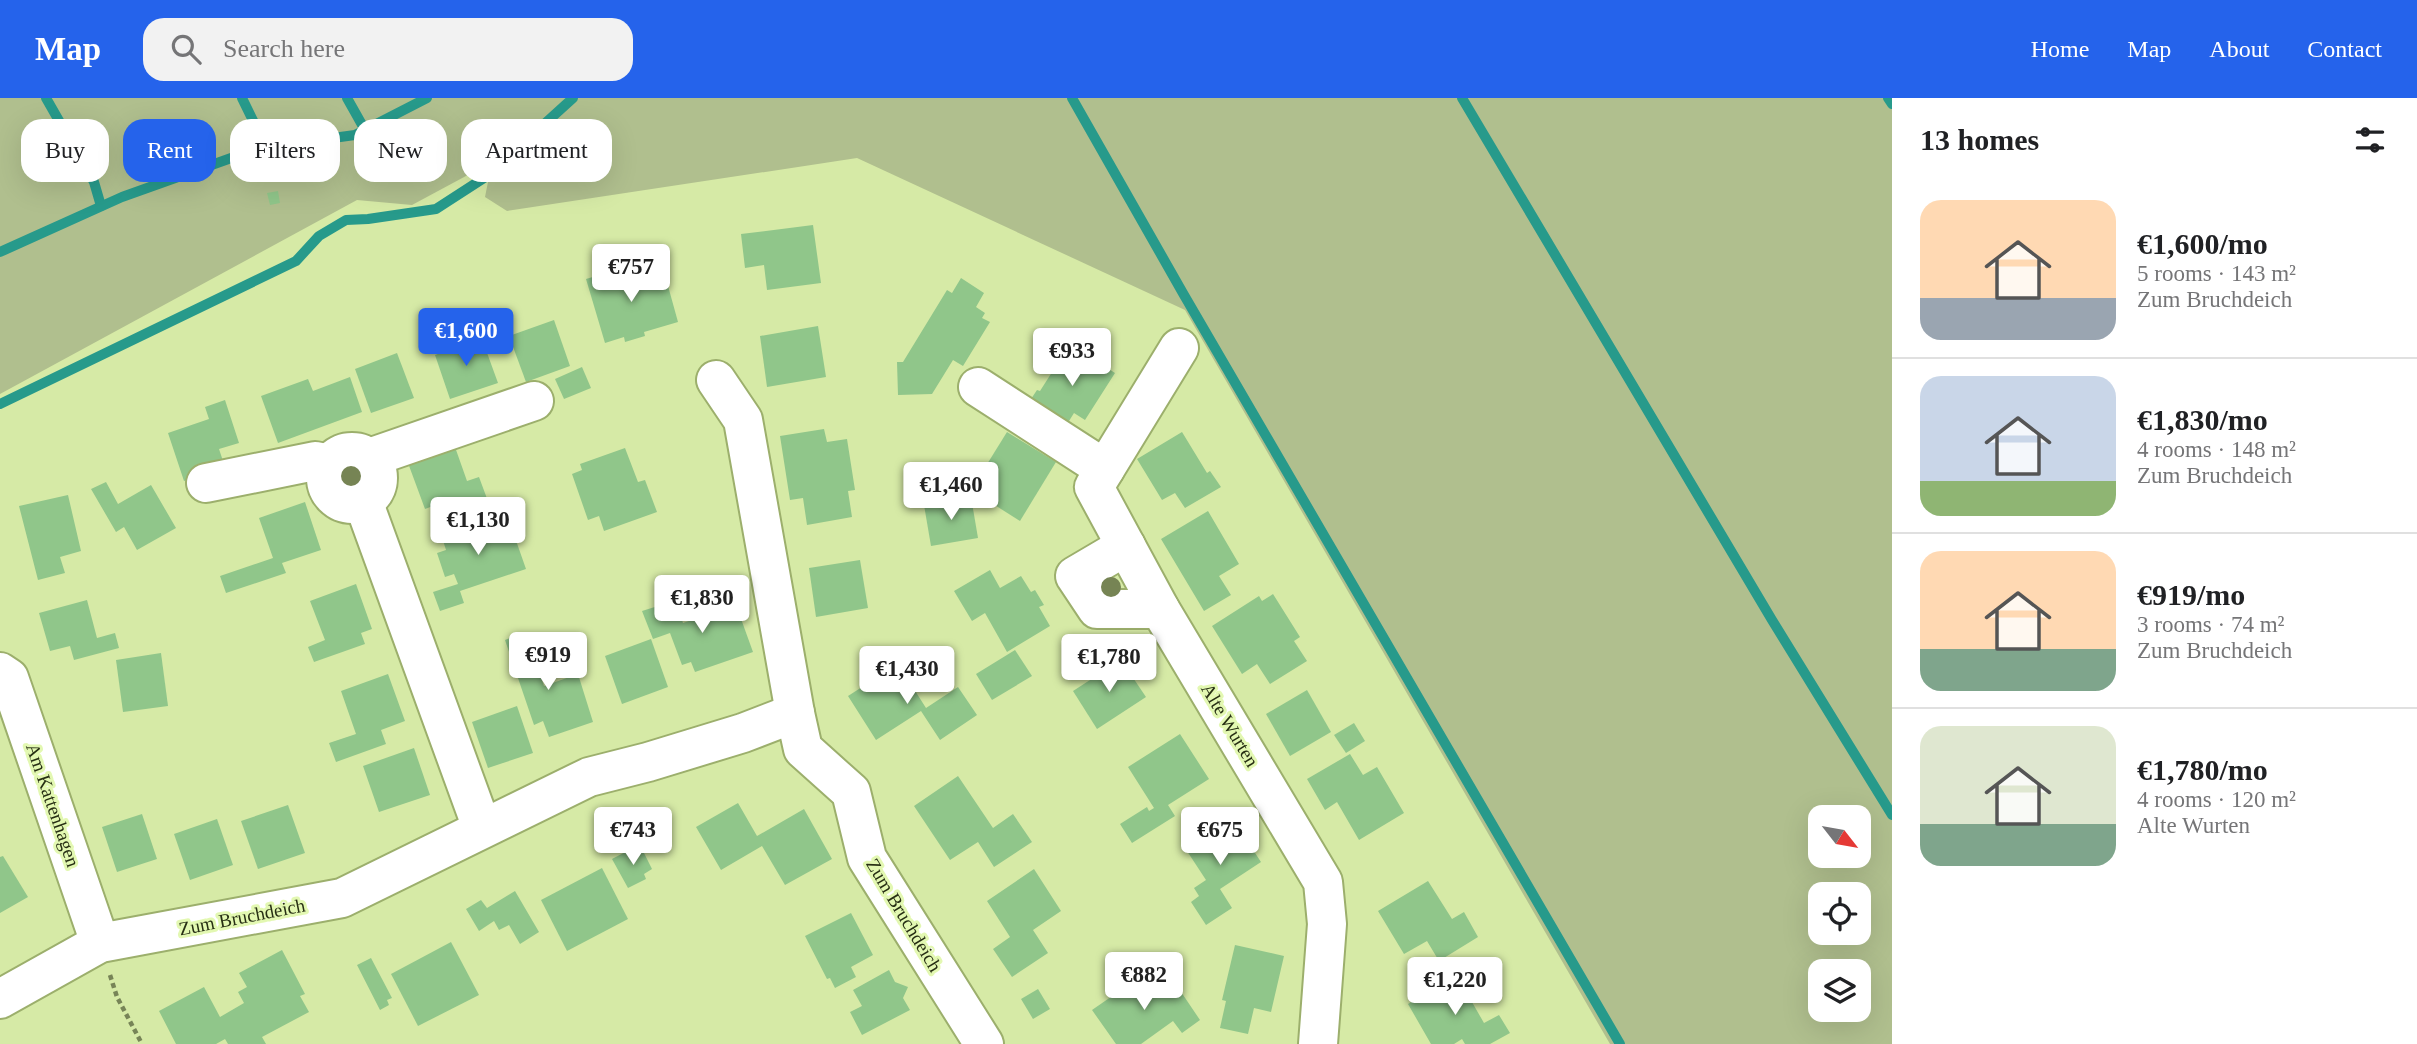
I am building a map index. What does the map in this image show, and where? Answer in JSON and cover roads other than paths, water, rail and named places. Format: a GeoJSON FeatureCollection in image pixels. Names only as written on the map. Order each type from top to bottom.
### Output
{"type":"FeatureCollection","features":[{"type":"Feature","properties":{"kind":"street","name":"Alte Wurten"},"geometry":{"type":"LineString","coordinates":[[1179,348],[1094,487],[1160,609],[1323,882],[1327,924],[1318,1044]]}},
{"type":"Feature","properties":{"kind":"street","name":"Zum Bruchdeich"},"geometry":{"type":"LineString","coordinates":[[716,380],[743,420],[803,749],[851,792],[867,858],[984,1044]]}},
{"type":"Feature","properties":{"kind":"street"},"geometry":{"type":"LineString","coordinates":[[978,387],[1105,469]]}},
{"type":"Feature","properties":{"kind":"street"},"geometry":{"type":"LineString","coordinates":[[369,457],[534,401]]}},
{"type":"Feature","properties":{"kind":"street"},"geometry":{"type":"LineString","coordinates":[[348,452],[359,452],[369,457],[377,468],[378,481],[373,493],[363,501],[350,503],[338,499],[329,489],[326,477],[330,464],[338,456],[348,452]]}},
{"type":"Feature","properties":{"kind":"street"},"geometry":{"type":"LineString","coordinates":[[206,483],[315,461],[330,464]]}},
{"type":"Feature","properties":{"kind":"street"},"geometry":{"type":"LineString","coordinates":[[363,501],[482,828]]}},
{"type":"Feature","properties":{"kind":"street"},"geometry":{"type":"LineString","coordinates":[[1126,546],[1075,576],[1097,609],[1160,609]]}},
{"type":"Feature","properties":{"kind":"street","name":"Am Kattenhagen"},"geometry":{"type":"LineString","coordinates":[[0,672],[9,678],[100,943]]}},
{"type":"Feature","properties":{"kind":"street","name":"Zum Bruchdeich"},"geometry":{"type":"LineString","coordinates":[[0,999],[100,943],[342,898],[589,777],[743,733],[795,713]]}},
{"type":"Feature","properties":{"kind":"waterway"},"geometry":{"type":"LineString","coordinates":[[46,98],[94,182],[101,206]]}},
{"type":"Feature","properties":{"kind":"waterway"},"geometry":{"type":"LineString","coordinates":[[242,98],[252,119]]}},
{"type":"Feature","properties":{"kind":"waterway"},"geometry":{"type":"LineString","coordinates":[[347,98],[359,119]]}},
{"type":"Feature","properties":{"kind":"waterway"},"geometry":{"type":"LineString","coordinates":[[0,252],[122,197],[259,148],[355,135],[427,98]]}},
{"type":"Feature","properties":{"kind":"waterway"},"geometry":{"type":"LineString","coordinates":[[0,404],[296,261],[319,236],[346,220],[436,209],[487,176],[573,98]]}},
{"type":"Feature","properties":{"kind":"waterway"},"geometry":{"type":"LineString","coordinates":[[1072,98],[1620,1044]]}},
{"type":"Feature","properties":{"kind":"waterway"},"geometry":{"type":"LineString","coordinates":[[1462,98],[1772,620],[1892,815]]}},
{"type":"Feature","properties":{"kind":"waterway"},"geometry":{"type":"LineString","coordinates":[[1888,98],[1892,104]]}}]}
